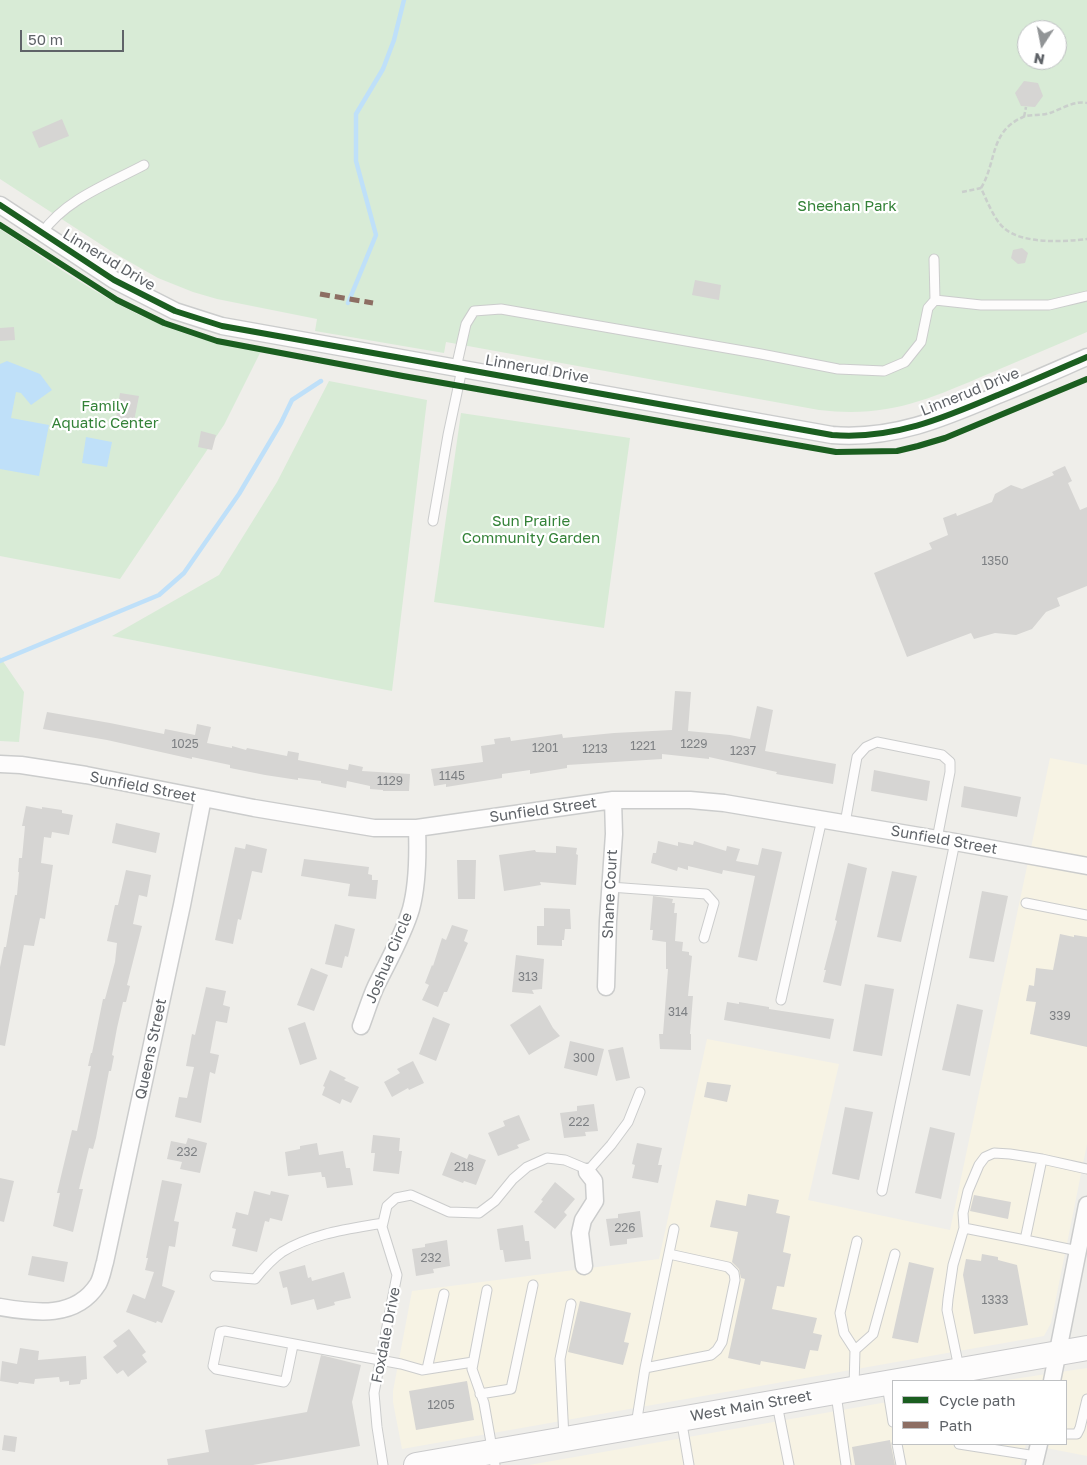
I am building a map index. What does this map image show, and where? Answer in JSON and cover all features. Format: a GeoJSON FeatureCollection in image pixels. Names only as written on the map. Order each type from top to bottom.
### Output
{"type":"FeatureCollection","features":[{"type":"Feature","properties":{"kind":"main road","name":"West Main Street"},"geometry":{"type":"LineString","coordinates":[[901,1380],[947,1374],[1057,1352],[1087,1348]]}},
{"type":"Feature","properties":{"kind":"main road","name":"West Main Street"},"geometry":{"type":"LineString","coordinates":[[416,1465],[494,1458],[564,1439],[892,1381]]}},
{"type":"Feature","properties":{"kind":"street","name":"Linnerud Drive"},"geometry":{"type":"LineString","coordinates":[[0,206],[114,280],[154,302],[222,326],[843,436],[898,431],[942,419],[1087,357]]}},
{"type":"Feature","properties":{"kind":"street","name":"Sunfield Street"},"geometry":{"type":"LineString","coordinates":[[0,764],[21,765],[86,776],[374,828],[417,828],[613,800],[690,800],[724,803],[1087,866]]}},
{"type":"Feature","properties":{"kind":"street","name":"Queens Street"},"geometry":{"type":"LineString","coordinates":[[0,1307],[44,1312],[64,1310],[74,1306],[87,1296],[98,1283],[105,1262],[182,905],[203,798]]}},
{"type":"Feature","properties":{"kind":"street","name":"Shane Court"},"geometry":{"type":"LineString","coordinates":[[606,988],[614,834],[613,800]]}},
{"type":"Feature","properties":{"kind":"street","name":"Joshua Circle"},"geometry":{"type":"LineString","coordinates":[[361,1026],[375,988],[403,933],[410,910],[414,893],[418,851],[417,828]]}},
{"type":"Feature","properties":{"kind":"street"},"geometry":{"type":"LineString","coordinates":[[584,1266],[580,1232],[583,1220],[595,1201],[594,1181],[587,1172]]}},
{"type":"Feature","properties":{"kind":"street"},"geometry":{"type":"LineString","coordinates":[[1052,1380],[1087,1205]]}},
{"type":"Feature","properties":{"kind":"lane"},"geometry":{"type":"LineString","coordinates":[[42,233],[52,219],[68,206],[144,165]]}},
{"type":"Feature","properties":{"kind":"lane"},"geometry":{"type":"LineString","coordinates":[[433,521],[466,324],[474,311],[501,309],[752,352],[838,369],[884,371],[905,362],[921,342],[928,308],[935,300],[934,259]]}},
{"type":"Feature","properties":{"kind":"lane"},"geometry":{"type":"LineString","coordinates":[[935,300],[981,305],[1049,305],[1087,296]]}},
{"type":"Feature","properties":{"kind":"lane"},"geometry":{"type":"LineString","coordinates":[[845,823],[857,757],[866,747],[877,742],[942,754],[950,762],[950,772],[937,839]]}},
{"type":"Feature","properties":{"kind":"lane"},"geometry":{"type":"LineString","coordinates":[[781,1000],[822,819]]}},
{"type":"Feature","properties":{"kind":"lane"},"geometry":{"type":"LineString","coordinates":[[882,1191],[955,842]]}},
{"type":"Feature","properties":{"kind":"lane"},"geometry":{"type":"LineString","coordinates":[[610,887],[706,894],[714,903],[704,938]]}},
{"type":"Feature","properties":{"kind":"lane"},"geometry":{"type":"LineString","coordinates":[[1026,904],[1087,916]]}},
{"type":"Feature","properties":{"kind":"lane"},"geometry":{"type":"LineString","coordinates":[[215,1276],[255,1279],[282,1252],[324,1233],[383,1222],[386,1206],[396,1198],[411,1195],[449,1212],[478,1213],[495,1202],[527,1167],[547,1158],[565,1160],[584,1168],[587,1172],[612,1145],[628,1122],[640,1092]]}},
{"type":"Feature","properties":{"kind":"lane"},"geometry":{"type":"LineString","coordinates":[[947,1374],[947,1310],[953,1265],[964,1228],[963,1213],[968,1191],[979,1165],[985,1157],[994,1153],[1042,1159],[1087,1168]]}},
{"type":"Feature","properties":{"kind":"lane"},"geometry":{"type":"LineString","coordinates":[[1025,1240],[1042,1159]]}},
{"type":"Feature","properties":{"kind":"lane","name":"Foxdale Drive"},"geometry":{"type":"LineString","coordinates":[[383,1222],[382,1227],[397,1276],[374,1393],[383,1465]]}},
{"type":"Feature","properties":{"kind":"lane"},"geometry":{"type":"LineString","coordinates":[[964,1228],[1078,1251]]}},
{"type":"Feature","properties":{"kind":"lane"},"geometry":{"type":"LineString","coordinates":[[636,1426],[645,1368],[674,1229]]}},
{"type":"Feature","properties":{"kind":"lane"},"geometry":{"type":"LineString","coordinates":[[855,1350],[844,1333],[840,1313],[857,1240]]}},
{"type":"Feature","properties":{"kind":"lane"},"geometry":{"type":"LineString","coordinates":[[645,1368],[711,1354],[717,1350],[722,1342],[735,1280],[734,1273],[728,1267],[669,1254]]}},
{"type":"Feature","properties":{"kind":"lane"},"geometry":{"type":"LineString","coordinates":[[846,1465],[845,1389],[855,1350],[873,1334],[894,1254]]}},
{"type":"Feature","properties":{"kind":"lane"},"geometry":{"type":"LineString","coordinates":[[480,1394],[511,1389],[533,1285]]}},
{"type":"Feature","properties":{"kind":"lane"},"geometry":{"type":"LineString","coordinates":[[487,1290],[472,1369],[484,1403],[494,1458]]}},
{"type":"Feature","properties":{"kind":"lane"},"geometry":{"type":"LineString","coordinates":[[427,1369],[444,1294]]}},
{"type":"Feature","properties":{"kind":"lane"},"geometry":{"type":"LineString","coordinates":[[564,1439],[560,1359],[571,1304]]}},
{"type":"Feature","properties":{"kind":"lane"},"geometry":{"type":"LineString","coordinates":[[293,1345],[284,1382],[216,1369],[213,1366],[220,1332],[225,1331],[401,1364],[422,1370],[473,1362]]}},
{"type":"Feature","properties":{"kind":"lane"},"geometry":{"type":"LineString","coordinates":[[886,1382],[892,1416]]}},
{"type":"Feature","properties":{"kind":"lane"},"geometry":{"type":"LineString","coordinates":[[1067,1434],[1077,1434],[1087,1400]]}},
{"type":"Feature","properties":{"kind":"lane"},"geometry":{"type":"LineString","coordinates":[[777,1401],[789,1465]]}},
{"type":"Feature","properties":{"kind":"lane"},"geometry":{"type":"LineString","coordinates":[[681,1418],[689,1465]]}},
{"type":"Feature","properties":{"kind":"lane"},"geometry":{"type":"LineString","coordinates":[[897,1445],[901,1465]]}},
{"type":"Feature","properties":{"kind":"lane"},"geometry":{"type":"LineString","coordinates":[[966,1445],[1037,1455]]}},
{"type":"Feature","properties":{"kind":"path"},"geometry":{"type":"LineString","coordinates":[[981,188],[986,178],[995,145],[1004,130],[1024,117],[1043,115],[1070,105],[1087,103]]}},
{"type":"Feature","properties":{"kind":"path"},"geometry":{"type":"LineString","coordinates":[[1024,117],[1026,107]]}},
{"type":"Feature","properties":{"kind":"path"},"geometry":{"type":"LineString","coordinates":[[962,192],[981,188]]}},
{"type":"Feature","properties":{"kind":"path"},"geometry":{"type":"LineString","coordinates":[[981,188],[1002,228],[1014,236],[1040,240],[1087,239]]}},
{"type":"Feature","properties":{"kind":"shaded area"},"geometry":{"type":"Polygon","coordinates":[[[1050,758],[1087,765],[1087,1144],[1051,1323],[1044,1336],[402,1449],[393,1402],[393,1391],[412,1291],[659,1259],[707,1039],[839,1064],[808,1200],[950,1230],[1050,758]]]}},
{"type":"Feature","properties":{"kind":"shaded area"},"geometry":{"type":"Polygon","coordinates":[[[1087,1368],[1087,1456],[1031,1445],[1067,1445],[1067,1380],[1007,1380],[1087,1368]]]}},
{"type":"Feature","properties":{"kind":"shaded area"},"geometry":{"type":"Polygon","coordinates":[[[892,1401],[892,1445],[1026,1445],[1021,1465],[529,1465],[892,1401]]]}},
{"type":"Feature","properties":{"kind":"green space","name":"Sheehan Park"},"geometry":{"type":"Polygon","coordinates":[[[0,0],[1087,0],[1087,332],[946,392],[906,405],[866,411],[819,410],[446,342],[444,353],[315,331],[317,319],[217,299],[193,292],[158,278],[114,253],[0,179],[0,0]]]}},
{"type":"Feature","properties":{"kind":"green space","name":"Family Aquatic Center"},"geometry":{"type":"Polygon","coordinates":[[[0,229],[85,285],[152,321],[196,337],[261,351],[224,425],[120,579],[0,556],[0,229]]]}},
{"type":"Feature","properties":{"kind":"green space"},"geometry":{"type":"Polygon","coordinates":[[[329,381],[427,400],[392,691],[112,636],[219,575],[277,482],[329,381]]]}},
{"type":"Feature","properties":{"kind":"green space","name":"Sun Prairie Community Garden"},"geometry":{"type":"Polygon","coordinates":[[[461,413],[630,438],[604,628],[434,602],[461,413]]]}},
{"type":"Feature","properties":{"kind":"green space"},"geometry":{"type":"Polygon","coordinates":[[[0,657],[24,692],[19,742],[0,741],[0,657]]]}},
{"type":"Feature","properties":{"kind":"water"},"geometry":{"type":"Polygon","coordinates":[[[7,361],[40,374],[52,390],[31,405],[21,393],[16,392],[11,418],[49,425],[39,476],[0,469],[0,364],[7,361]]]}},
{"type":"Feature","properties":{"kind":"water"},"geometry":{"type":"Polygon","coordinates":[[[86,437],[112,442],[107,467],[82,463],[86,437]]]}},
{"type":"Feature","properties":{"kind":"building"},"geometry":{"type":"Polygon","coordinates":[[[1024,81],[1038,83],[1043,96],[1035,107],[1021,106],[1015,93],[1024,81]]]}},
{"type":"Feature","properties":{"kind":"building"},"geometry":{"type":"Polygon","coordinates":[[[62,119],[69,136],[39,148],[32,132],[62,119]]]}},
{"type":"Feature","properties":{"kind":"building"},"geometry":{"type":"Polygon","coordinates":[[[1022,248],[1028,253],[1025,263],[1018,264],[1011,258],[1013,250],[1022,248]]]}},
{"type":"Feature","properties":{"kind":"building"},"geometry":{"type":"Polygon","coordinates":[[[695,280],[721,285],[719,300],[692,295],[695,280]]]}},
{"type":"Feature","properties":{"kind":"building"},"geometry":{"type":"Polygon","coordinates":[[[14,327],[15,340],[0,341],[0,328],[14,327]]]}},
{"type":"Feature","properties":{"kind":"building"},"geometry":{"type":"Polygon","coordinates":[[[120,393],[139,396],[134,421],[116,418],[120,393]]]}},
{"type":"Feature","properties":{"kind":"building"},"geometry":{"type":"Polygon","coordinates":[[[201,431],[216,435],[212,450],[198,447],[201,431]]]}},
{"type":"Feature","properties":{"kind":"building"},"geometry":{"type":"Polygon","coordinates":[[[1065,466],[1072,481],[1068,483],[1080,510],[1087,507],[1087,586],[1057,598],[1060,606],[1046,612],[1032,629],[1016,635],[995,633],[974,639],[971,633],[907,657],[874,573],[932,549],[929,543],[948,535],[943,518],[956,513],[957,516],[992,502],[995,494],[1011,485],[1022,489],[1054,475],[1052,472],[1065,466]]]}},
{"type":"Feature","properties":{"kind":"building"},"geometry":{"type":"Polygon","coordinates":[[[675,691],[691,692],[688,731],[750,739],[757,706],[773,710],[765,751],[836,764],[833,784],[776,774],[777,772],[709,757],[709,759],[662,754],[662,759],[567,765],[567,768],[530,774],[530,770],[502,774],[502,778],[446,787],[446,784],[434,786],[431,769],[483,762],[481,746],[495,744],[494,739],[510,737],[511,741],[562,734],[563,738],[672,730],[675,691]]]}},
{"type":"Feature","properties":{"kind":"building"},"geometry":{"type":"Polygon","coordinates":[[[47,712],[164,734],[165,729],[195,735],[197,724],[211,727],[207,743],[287,756],[288,751],[299,753],[298,760],[348,770],[349,764],[363,767],[362,771],[410,774],[409,791],[370,789],[370,786],[347,781],[346,788],[321,783],[321,781],[265,775],[230,768],[230,765],[192,757],[192,759],[107,740],[43,729],[47,712]]]}},
{"type":"Feature","properties":{"kind":"building"},"geometry":{"type":"Polygon","coordinates":[[[874,770],[930,781],[927,801],[871,791],[874,770]]]}},
{"type":"Feature","properties":{"kind":"building"},"geometry":{"type":"Polygon","coordinates":[[[964,786],[1021,797],[1017,817],[961,807],[964,786]]]}},
{"type":"Feature","properties":{"kind":"building"},"geometry":{"type":"Polygon","coordinates":[[[26,806],[62,810],[62,813],[73,815],[69,835],[52,832],[51,838],[44,837],[41,863],[53,865],[45,919],[40,918],[34,946],[24,945],[5,1046],[0,1045],[0,967],[4,947],[6,947],[15,895],[17,895],[19,858],[22,858],[25,826],[22,826],[26,806]]]}},
{"type":"Feature","properties":{"kind":"building"},"geometry":{"type":"Polygon","coordinates":[[[116,823],[160,833],[156,853],[112,843],[116,823]]]}},
{"type":"Feature","properties":{"kind":"building"},"geometry":{"type":"Polygon","coordinates":[[[658,841],[678,846],[678,842],[693,845],[694,841],[726,851],[727,846],[740,849],[736,861],[758,865],[762,848],[782,852],[757,961],[738,957],[755,876],[723,870],[722,874],[688,866],[688,870],[678,867],[677,871],[651,863],[653,853],[656,853],[658,841]]]}},
{"type":"Feature","properties":{"kind":"building"},"geometry":{"type":"Polygon","coordinates":[[[246,844],[267,849],[262,873],[252,871],[241,920],[238,919],[233,944],[215,940],[235,847],[245,849],[246,844]]]}},
{"type":"Feature","properties":{"kind":"building"},"geometry":{"type":"Polygon","coordinates":[[[556,846],[577,848],[576,885],[540,882],[541,885],[504,891],[499,855],[535,850],[536,852],[556,853],[556,846]]]}},
{"type":"Feature","properties":{"kind":"building"},"geometry":{"type":"Polygon","coordinates":[[[304,859],[369,867],[368,874],[372,875],[372,880],[378,880],[376,899],[348,896],[350,884],[301,876],[304,859]]]}},
{"type":"Feature","properties":{"kind":"building"},"geometry":{"type":"Polygon","coordinates":[[[457,860],[476,860],[475,899],[458,899],[457,860]]]}},
{"type":"Feature","properties":{"kind":"building"},"geometry":{"type":"Polygon","coordinates":[[[848,863],[867,868],[841,986],[823,982],[848,863]]]}},
{"type":"Feature","properties":{"kind":"building"},"geometry":{"type":"Polygon","coordinates":[[[126,870],[151,875],[147,897],[139,895],[133,924],[142,926],[127,985],[130,986],[126,1002],[123,1002],[117,1028],[112,1055],[114,1056],[111,1071],[109,1071],[96,1138],[93,1149],[89,1148],[79,1189],[83,1189],[73,1232],[53,1226],[60,1193],[57,1193],[72,1130],[77,1131],[91,1066],[88,1066],[103,999],[105,999],[115,962],[117,943],[107,941],[115,905],[118,905],[126,870]]]}},
{"type":"Feature","properties":{"kind":"building"},"geometry":{"type":"Polygon","coordinates":[[[892,871],[917,876],[901,942],[877,937],[892,871]]]}},
{"type":"Feature","properties":{"kind":"building"},"geometry":{"type":"Polygon","coordinates":[[[982,891],[1008,896],[994,962],[969,958],[982,891]]]}},
{"type":"Feature","properties":{"kind":"building"},"geometry":{"type":"Polygon","coordinates":[[[653,896],[673,899],[672,903],[675,903],[674,913],[677,913],[675,941],[683,942],[682,951],[689,952],[689,955],[692,956],[688,996],[693,996],[690,1034],[691,1050],[660,1049],[659,1034],[663,1034],[668,969],[666,969],[666,942],[652,940],[653,930],[650,930],[653,896]]]}},
{"type":"Feature","properties":{"kind":"building"},"geometry":{"type":"Polygon","coordinates":[[[544,908],[570,909],[571,929],[565,929],[562,946],[537,945],[537,926],[544,926],[544,908]]]}},
{"type":"Feature","properties":{"kind":"building"},"geometry":{"type":"Polygon","coordinates":[[[335,924],[355,929],[348,957],[345,956],[342,968],[325,964],[335,924]]]}},
{"type":"Feature","properties":{"kind":"building"},"geometry":{"type":"Polygon","coordinates":[[[452,925],[468,930],[464,941],[468,943],[447,992],[444,992],[438,1007],[422,1000],[429,985],[425,983],[442,938],[446,940],[452,925]]]}},
{"type":"Feature","properties":{"kind":"building"},"geometry":{"type":"Polygon","coordinates":[[[1060,934],[1087,937],[1087,1047],[1030,1034],[1036,1002],[1026,1001],[1029,985],[1034,986],[1036,968],[1053,970],[1060,934]]]}},
{"type":"Feature","properties":{"kind":"building"},"geometry":{"type":"Polygon","coordinates":[[[516,955],[544,959],[542,989],[532,990],[534,994],[512,992],[516,955]]]}},
{"type":"Feature","properties":{"kind":"building"},"geometry":{"type":"Polygon","coordinates":[[[311,968],[328,975],[314,1011],[297,1005],[311,968]]]}},
{"type":"Feature","properties":{"kind":"building"},"geometry":{"type":"Polygon","coordinates":[[[865,984],[894,989],[882,1056],[853,1051],[865,984]]]}},
{"type":"Feature","properties":{"kind":"building"},"geometry":{"type":"Polygon","coordinates":[[[206,987],[226,991],[223,1005],[230,1007],[227,1023],[216,1021],[210,1053],[219,1055],[215,1074],[210,1072],[201,1123],[175,1117],[179,1097],[187,1098],[194,1067],[186,1066],[192,1034],[195,1035],[206,987]]]}},
{"type":"Feature","properties":{"kind":"building"},"geometry":{"type":"Polygon","coordinates":[[[727,1002],[739,1004],[739,1002],[769,1007],[769,1009],[834,1019],[830,1039],[724,1020],[727,1002]]]}},
{"type":"Feature","properties":{"kind":"building"},"geometry":{"type":"Polygon","coordinates":[[[957,1004],[983,1010],[970,1076],[942,1070],[957,1004]]]}},
{"type":"Feature","properties":{"kind":"building"},"geometry":{"type":"Polygon","coordinates":[[[540,1005],[553,1028],[560,1036],[529,1055],[510,1025],[540,1005]]]}},
{"type":"Feature","properties":{"kind":"building"},"geometry":{"type":"Polygon","coordinates":[[[433,1017],[450,1024],[436,1061],[419,1054],[433,1017]]]}},
{"type":"Feature","properties":{"kind":"building"},"geometry":{"type":"Polygon","coordinates":[[[305,1022],[317,1059],[300,1065],[288,1028],[305,1022]]]}},
{"type":"Feature","properties":{"kind":"building"},"geometry":{"type":"Polygon","coordinates":[[[570,1041],[604,1049],[597,1076],[564,1068],[570,1041]]]}},
{"type":"Feature","properties":{"kind":"building"},"geometry":{"type":"Polygon","coordinates":[[[623,1047],[630,1078],[616,1081],[608,1050],[623,1047]]]}},
{"type":"Feature","properties":{"kind":"building"},"geometry":{"type":"Polygon","coordinates":[[[413,1061],[424,1083],[409,1090],[408,1088],[392,1097],[384,1082],[400,1073],[397,1069],[413,1061]]]}},
{"type":"Feature","properties":{"kind":"building"},"geometry":{"type":"Polygon","coordinates":[[[330,1070],[346,1078],[344,1080],[359,1087],[351,1103],[342,1099],[340,1104],[322,1095],[325,1087],[323,1086],[330,1070]]]}},
{"type":"Feature","properties":{"kind":"building"},"geometry":{"type":"Polygon","coordinates":[[[707,1082],[731,1085],[727,1102],[704,1097],[707,1082]]]}},
{"type":"Feature","properties":{"kind":"building"},"geometry":{"type":"Polygon","coordinates":[[[594,1104],[598,1131],[585,1132],[586,1136],[564,1138],[560,1113],[577,1111],[577,1106],[594,1104]]]}},
{"type":"Feature","properties":{"kind":"building"},"geometry":{"type":"Polygon","coordinates":[[[845,1107],[873,1112],[859,1180],[832,1174],[845,1107]]]}},
{"type":"Feature","properties":{"kind":"building"},"geometry":{"type":"Polygon","coordinates":[[[519,1115],[530,1140],[517,1145],[519,1148],[498,1156],[488,1133],[505,1126],[503,1121],[519,1115]]]}},
{"type":"Feature","properties":{"kind":"building"},"geometry":{"type":"Polygon","coordinates":[[[930,1127],[955,1133],[941,1199],[915,1193],[930,1127]]]}},
{"type":"Feature","properties":{"kind":"building"},"geometry":{"type":"Polygon","coordinates":[[[373,1135],[400,1138],[399,1151],[402,1151],[399,1174],[373,1171],[375,1153],[371,1153],[373,1135]]]}},
{"type":"Feature","properties":{"kind":"building"},"geometry":{"type":"Polygon","coordinates":[[[188,1138],[207,1143],[200,1173],[180,1169],[182,1162],[167,1159],[171,1141],[186,1144],[188,1138]]]}},
{"type":"Feature","properties":{"kind":"building"},"geometry":{"type":"Polygon","coordinates":[[[317,1143],[319,1155],[343,1151],[346,1168],[350,1168],[353,1185],[327,1188],[325,1177],[322,1177],[321,1172],[288,1176],[285,1152],[300,1149],[300,1146],[317,1143]]]}},
{"type":"Feature","properties":{"kind":"building"},"geometry":{"type":"Polygon","coordinates":[[[637,1143],[662,1148],[658,1165],[662,1165],[658,1183],[632,1178],[635,1165],[632,1164],[637,1143]]]}},
{"type":"Feature","properties":{"kind":"building"},"geometry":{"type":"Polygon","coordinates":[[[451,1152],[467,1159],[469,1154],[486,1160],[476,1185],[464,1181],[463,1183],[442,1175],[451,1152]]]}},
{"type":"Feature","properties":{"kind":"building"},"geometry":{"type":"Polygon","coordinates":[[[0,1178],[14,1181],[4,1222],[0,1221],[0,1178]]]}},
{"type":"Feature","properties":{"kind":"building"},"geometry":{"type":"Polygon","coordinates":[[[162,1180],[182,1184],[174,1221],[179,1222],[175,1247],[169,1246],[162,1286],[175,1291],[162,1323],[157,1321],[156,1323],[126,1312],[133,1294],[145,1299],[154,1272],[145,1270],[148,1258],[146,1258],[162,1180]]]}},
{"type":"Feature","properties":{"kind":"building"},"geometry":{"type":"Polygon","coordinates":[[[555,1182],[575,1199],[564,1212],[567,1215],[555,1229],[534,1212],[555,1182]]]}},
{"type":"Feature","properties":{"kind":"building"},"geometry":{"type":"Polygon","coordinates":[[[254,1191],[270,1195],[271,1191],[289,1195],[282,1221],[270,1218],[269,1222],[265,1221],[257,1252],[232,1246],[236,1229],[232,1228],[236,1212],[248,1215],[254,1191]]]}},
{"type":"Feature","properties":{"kind":"building"},"geometry":{"type":"Polygon","coordinates":[[[748,1194],[779,1200],[776,1213],[790,1216],[783,1252],[791,1254],[784,1287],[777,1286],[772,1309],[817,1318],[813,1333],[822,1335],[818,1351],[810,1350],[805,1369],[761,1361],[760,1365],[728,1358],[745,1279],[741,1278],[739,1269],[732,1262],[738,1232],[710,1227],[716,1200],[746,1206],[748,1194]]]}},
{"type":"Feature","properties":{"kind":"building"},"geometry":{"type":"Polygon","coordinates":[[[974,1195],[1011,1202],[1008,1219],[970,1211],[974,1195]]]}},
{"type":"Feature","properties":{"kind":"building"},"geometry":{"type":"Polygon","coordinates":[[[640,1211],[643,1237],[627,1239],[627,1244],[610,1246],[606,1219],[618,1218],[618,1214],[640,1211]]]}},
{"type":"Feature","properties":{"kind":"building"},"geometry":{"type":"Polygon","coordinates":[[[523,1225],[525,1241],[529,1241],[531,1259],[505,1262],[503,1250],[500,1250],[497,1229],[523,1225]]]}},
{"type":"Feature","properties":{"kind":"building"},"geometry":{"type":"Polygon","coordinates":[[[447,1240],[450,1266],[433,1269],[434,1273],[416,1276],[412,1249],[425,1247],[425,1244],[447,1240]]]}},
{"type":"Feature","properties":{"kind":"building"},"geometry":{"type":"Polygon","coordinates":[[[982,1254],[998,1257],[998,1260],[1017,1265],[1028,1325],[974,1334],[963,1275],[966,1259],[981,1261],[982,1254]]]}},
{"type":"Feature","properties":{"kind":"building"},"geometry":{"type":"Polygon","coordinates":[[[32,1256],[68,1262],[64,1282],[28,1275],[32,1256]]]}},
{"type":"Feature","properties":{"kind":"building"},"geometry":{"type":"Polygon","coordinates":[[[909,1262],[934,1268],[918,1343],[892,1338],[909,1262]]]}},
{"type":"Feature","properties":{"kind":"building"},"geometry":{"type":"Polygon","coordinates":[[[305,1265],[308,1278],[311,1277],[312,1281],[344,1272],[351,1298],[334,1302],[335,1305],[317,1310],[314,1299],[291,1305],[287,1287],[283,1288],[279,1272],[305,1265]]]}},
{"type":"Feature","properties":{"kind":"building"},"geometry":{"type":"Polygon","coordinates":[[[580,1301],[631,1313],[624,1342],[629,1343],[623,1365],[568,1352],[580,1301]]]}},
{"type":"Feature","properties":{"kind":"building"},"geometry":{"type":"Polygon","coordinates":[[[129,1329],[146,1352],[142,1355],[147,1362],[128,1377],[123,1370],[117,1374],[103,1357],[117,1346],[113,1341],[129,1329]]]}},
{"type":"Feature","properties":{"kind":"building"},"geometry":{"type":"Polygon","coordinates":[[[20,1348],[39,1351],[38,1360],[86,1356],[87,1379],[81,1380],[80,1384],[69,1385],[69,1381],[60,1382],[59,1377],[35,1379],[34,1384],[0,1381],[2,1361],[17,1364],[20,1348]]]}},
{"type":"Feature","properties":{"kind":"building"},"geometry":{"type":"Polygon","coordinates":[[[321,1355],[361,1365],[352,1402],[360,1446],[253,1465],[168,1465],[167,1459],[209,1452],[205,1430],[307,1412],[321,1355]]]}},
{"type":"Feature","properties":{"kind":"building"},"geometry":{"type":"Polygon","coordinates":[[[467,1381],[474,1420],[416,1430],[409,1391],[467,1381]]]}},
{"type":"Feature","properties":{"kind":"building"},"geometry":{"type":"Polygon","coordinates":[[[4,1435],[17,1437],[15,1452],[2,1450],[4,1435]]]}},
{"type":"Feature","properties":{"kind":"building"},"geometry":{"type":"Polygon","coordinates":[[[890,1440],[895,1465],[855,1465],[852,1447],[890,1440]]]}},
{"type":"Feature","properties":{"kind":"waterway"},"geometry":{"type":"LineString","coordinates":[[348,303],[376,235],[356,161],[356,114],[383,69],[394,40],[404,0]]}},
{"type":"Feature","properties":{"kind":"waterway"},"geometry":{"type":"LineString","coordinates":[[0,661],[159,595],[184,573],[239,494],[281,423],[292,400],[321,381]]}},
{"type":"Feature","properties":{"kind":"marked path"},"geometry":{"type":"LineString","coordinates":[[320,294],[373,303]]}},
{"type":"Feature","properties":{"kind":"cycle path"},"geometry":{"type":"LineString","coordinates":[[0,205],[114,280],[175,311],[222,326],[832,435],[876,434],[918,426],[958,412],[1087,357]]}},
{"type":"Feature","properties":{"kind":"cycle path"},"geometry":{"type":"LineString","coordinates":[[0,225],[117,300],[164,323],[217,341],[403,376],[836,452],[897,451],[918,446],[945,438],[1087,379]]}}]}
